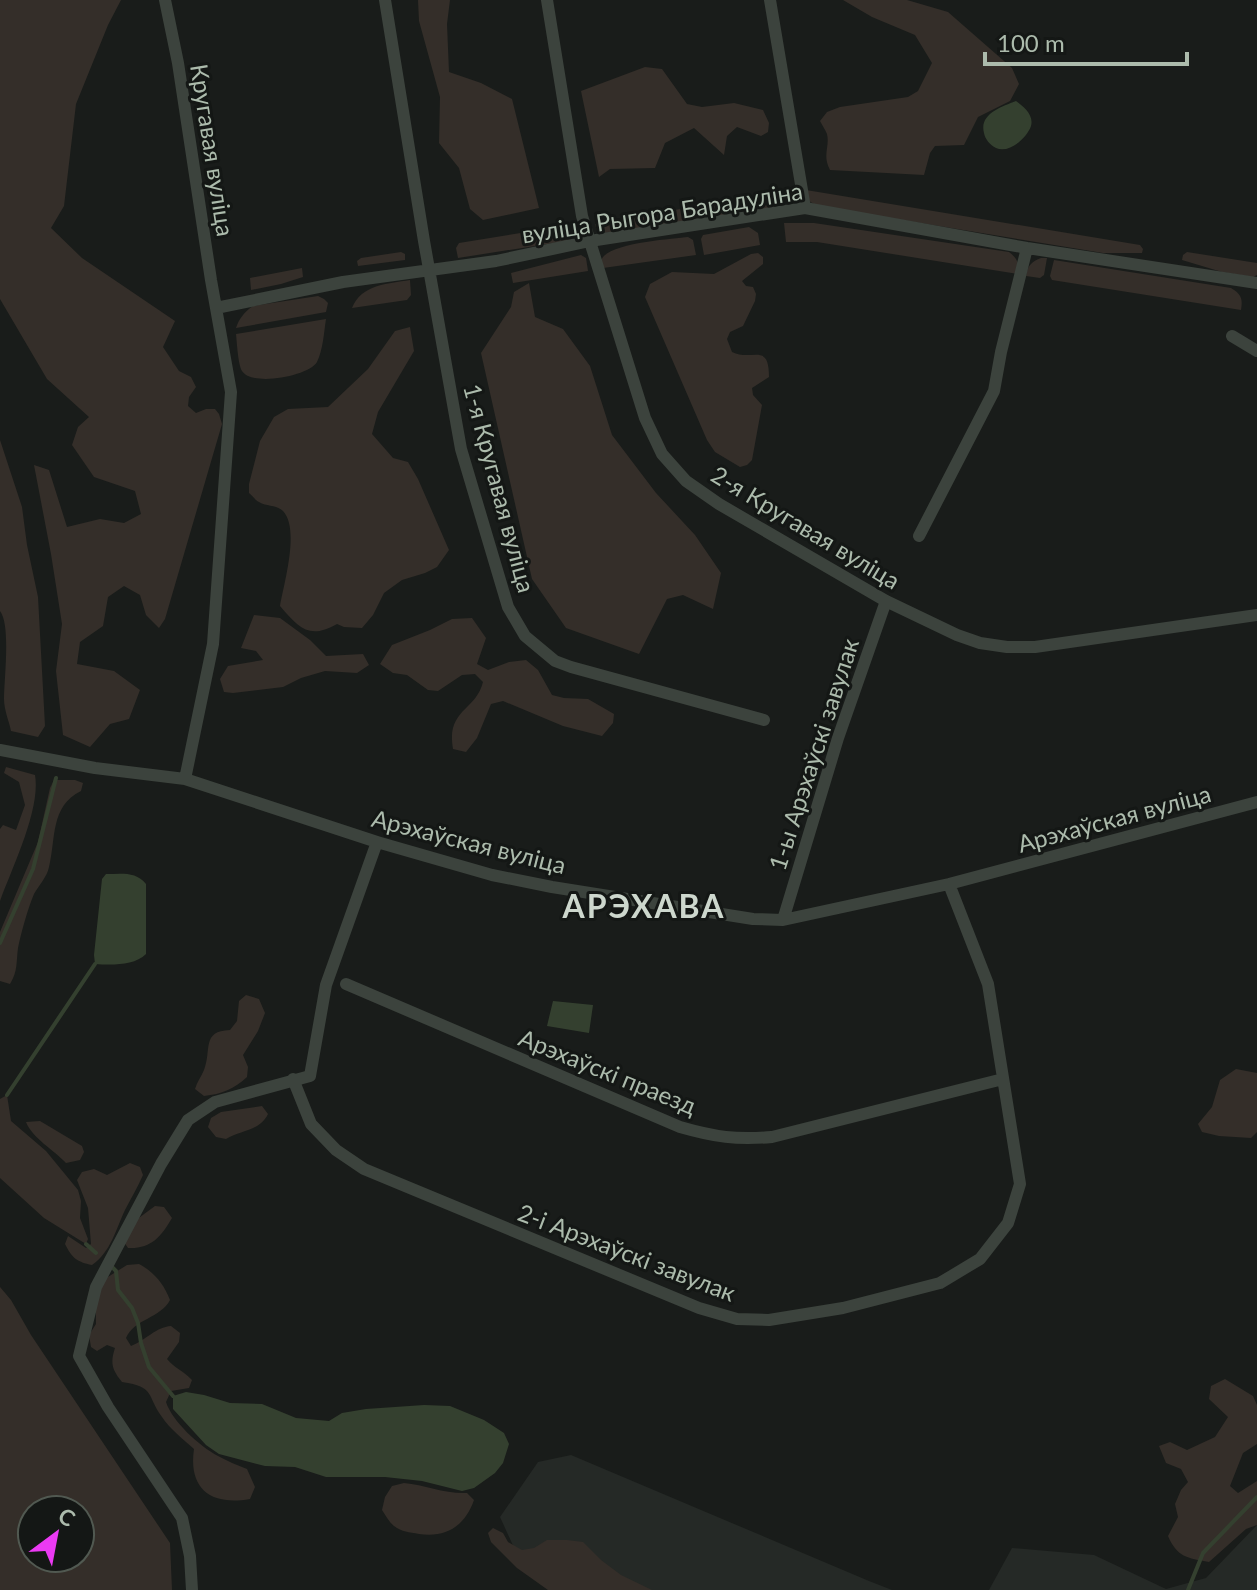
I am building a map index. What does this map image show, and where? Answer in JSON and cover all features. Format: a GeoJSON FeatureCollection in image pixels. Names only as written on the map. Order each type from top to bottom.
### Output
{"type":"FeatureCollection","features":[{"type":"Feature","properties":{"kind":"street","name":"Кругавая вуліца"},"geometry":{"type":"LineString","coordinates":[[165,0],[231,392],[213,644],[185,779]]}},
{"type":"Feature","properties":{"kind":"street","name":"1-я Кругавая вуліца"},"geometry":{"type":"LineString","coordinates":[[385,0],[461,449],[508,607],[525,636],[555,661],[764,720]]}},
{"type":"Feature","properties":{"kind":"street","name":"2-я Кругавая вуліца"},"geometry":{"type":"LineString","coordinates":[[547,0],[582,216],[645,418],[662,454],[686,481],[719,504],[886,601],[980,643],[1035,647],[1257,615]]}},
{"type":"Feature","properties":{"kind":"street"},"geometry":{"type":"LineString","coordinates":[[770,0],[805,208]]}},
{"type":"Feature","properties":{"kind":"street","name":"вуліца Рыгора Барадуліна"},"geometry":{"type":"LineString","coordinates":[[216,308],[343,282],[496,261],[590,241],[805,208],[1027,248],[1257,283]]}},
{"type":"Feature","properties":{"kind":"street"},"geometry":{"type":"LineString","coordinates":[[919,536],[994,391],[1027,248]]}},
{"type":"Feature","properties":{"kind":"street"},"geometry":{"type":"LineString","coordinates":[[1232,336],[1257,351]]}},
{"type":"Feature","properties":{"kind":"street","name":"1-ы Арэхаўскі завулак"},"geometry":{"type":"LineString","coordinates":[[783,920],[838,738],[886,601]]}},
{"type":"Feature","properties":{"kind":"street","name":"Арэхаўская вуліца"},"geometry":{"type":"LineString","coordinates":[[0,750],[95,768],[185,779],[477,871],[552,887],[753,919],[783,920],[949,884],[1257,802]]}},
{"type":"Feature","properties":{"kind":"street"},"geometry":{"type":"LineString","coordinates":[[192,1590],[190,1556],[182,1518],[108,1407],[79,1356],[96,1287],[161,1164],[188,1120],[215,1102],[310,1076],[326,985],[377,842]]}},
{"type":"Feature","properties":{"kind":"street","name":"2-і Арэхаўскі завулак"},"geometry":{"type":"LineString","coordinates":[[293,1079],[311,1124],[336,1150],[364,1169],[699,1308],[737,1319],[769,1320],[843,1308],[940,1283],[980,1259],[1008,1223],[1020,1184],[988,984],[949,884]]}},
{"type":"Feature","properties":{"kind":"street","name":"Арэхаўскі праезд"},"geometry":{"type":"LineString","coordinates":[[346,984],[680,1127],[711,1136],[742,1139],[772,1137],[1003,1079]]}},
{"type":"Feature","properties":{"kind":"shaded area"},"geometry":{"type":"Polygon","coordinates":[[[0,0],[121,0],[76,104],[64,206],[51,228],[82,258],[175,321],[163,347],[179,371],[191,377],[196,387],[189,397],[188,406],[196,413],[215,409],[222,424],[165,619],[159,628],[146,615],[140,595],[124,586],[108,597],[103,626],[80,642],[77,664],[114,671],[140,690],[129,719],[110,724],[90,747],[63,735],[56,671],[62,624],[34,465],[49,470],[67,527],[100,519],[124,523],[141,514],[135,491],[94,477],[72,445],[78,427],[89,417],[47,379],[0,299],[0,0]]]}},
{"type":"Feature","properties":{"kind":"shaded area"},"geometry":{"type":"Polygon","coordinates":[[[418,0],[450,0],[447,24],[449,72],[481,83],[512,99],[539,208],[483,220],[470,209],[459,168],[439,143],[440,97],[419,21],[418,0]]]}},
{"type":"Feature","properties":{"kind":"shaded area"},"geometry":{"type":"Polygon","coordinates":[[[843,0],[907,0],[948,12],[1012,68],[1019,84],[1010,101],[978,117],[964,145],[935,146],[924,175],[830,170],[827,134],[820,121],[827,112],[840,107],[908,97],[918,91],[932,63],[915,35],[872,17],[843,0]]]}},
{"type":"Feature","properties":{"kind":"shaded area"},"geometry":{"type":"Polygon","coordinates":[[[645,67],[662,69],[687,104],[702,107],[734,103],[763,110],[769,123],[768,132],[761,136],[737,127],[727,136],[724,155],[694,128],[665,143],[655,168],[610,169],[599,177],[581,91],[645,67]]]}},
{"type":"Feature","properties":{"kind":"shaded area"},"geometry":{"type":"Polygon","coordinates":[[[1016,101],[1030,115],[1031,126],[1017,144],[1006,149],[996,148],[985,137],[985,121],[992,112],[1016,101]]]}},
{"type":"Feature","properties":{"kind":"shaded area"},"geometry":{"type":"Polygon","coordinates":[[[806,190],[1140,245],[1143,249],[1142,253],[1103,253],[817,206],[809,201],[806,190]]]}},
{"type":"Feature","properties":{"kind":"shaded area"},"geometry":{"type":"Polygon","coordinates":[[[772,197],[774,207],[700,220],[695,211],[698,207],[772,197]]]}},
{"type":"Feature","properties":{"kind":"shaded area"},"geometry":{"type":"Polygon","coordinates":[[[686,208],[688,218],[685,222],[604,233],[597,231],[595,224],[686,208]]]}},
{"type":"Feature","properties":{"kind":"shaded area"},"geometry":{"type":"Polygon","coordinates":[[[784,223],[814,223],[1009,252],[1017,262],[1018,274],[817,242],[786,242],[784,223]]]}},
{"type":"Feature","properties":{"kind":"shaded area"},"geometry":{"type":"Polygon","coordinates":[[[577,224],[577,234],[573,240],[458,258],[456,248],[459,243],[577,224]]]}},
{"type":"Feature","properties":{"kind":"shaded area"},"geometry":{"type":"Polygon","coordinates":[[[749,227],[758,233],[760,245],[704,255],[703,235],[749,227]]]}},
{"type":"Feature","properties":{"kind":"shaded area"},"geometry":{"type":"Polygon","coordinates":[[[688,237],[693,240],[696,255],[603,268],[601,263],[604,256],[625,246],[688,237]]]}},
{"type":"Feature","properties":{"kind":"shaded area"},"geometry":{"type":"Polygon","coordinates":[[[1187,252],[1257,263],[1257,275],[1222,272],[1182,260],[1187,252]]]}},
{"type":"Feature","properties":{"kind":"shaded area"},"geometry":{"type":"Polygon","coordinates":[[[758,253],[763,257],[763,264],[742,281],[746,286],[753,287],[755,301],[743,326],[730,332],[727,339],[732,352],[763,356],[768,366],[769,377],[752,388],[753,395],[762,405],[752,460],[740,467],[715,452],[707,440],[645,297],[650,284],[672,272],[714,274],[758,253]]]}},
{"type":"Feature","properties":{"kind":"shaded area"},"geometry":{"type":"Polygon","coordinates":[[[405,254],[405,260],[358,266],[357,261],[361,258],[405,254]]]}},
{"type":"Feature","properties":{"kind":"shaded area"},"geometry":{"type":"Polygon","coordinates":[[[581,255],[586,258],[588,271],[513,283],[511,273],[581,255]]]}},
{"type":"Feature","properties":{"kind":"shaded area"},"geometry":{"type":"Polygon","coordinates":[[[1047,258],[1044,275],[1040,278],[1026,276],[1030,264],[1047,258]]]}},
{"type":"Feature","properties":{"kind":"shaded area"},"geometry":{"type":"Polygon","coordinates":[[[1054,260],[1231,288],[1240,297],[1241,310],[1052,280],[1054,260]]]}},
{"type":"Feature","properties":{"kind":"shaded area"},"geometry":{"type":"Polygon","coordinates":[[[302,268],[303,277],[251,290],[250,278],[302,268]]]}},
{"type":"Feature","properties":{"kind":"shaded area"},"geometry":{"type":"Polygon","coordinates":[[[410,280],[411,295],[407,300],[352,308],[356,300],[369,290],[410,280]]]}},
{"type":"Feature","properties":{"kind":"shaded area"},"geometry":{"type":"Polygon","coordinates":[[[529,283],[535,317],[563,329],[590,366],[612,435],[656,493],[695,535],[721,573],[713,609],[683,595],[667,599],[639,654],[566,628],[532,579],[481,353],[511,307],[514,292],[529,283]]]}},
{"type":"Feature","properties":{"kind":"shaded area"},"geometry":{"type":"Polygon","coordinates":[[[318,296],[328,303],[326,312],[236,328],[242,316],[253,306],[318,296]]]}},
{"type":"Feature","properties":{"kind":"shaded area"},"geometry":{"type":"Polygon","coordinates":[[[326,319],[321,352],[312,367],[292,375],[268,379],[248,376],[242,371],[236,334],[326,319]]]}},
{"type":"Feature","properties":{"kind":"shaded area"},"geometry":{"type":"Polygon","coordinates":[[[410,327],[414,351],[378,412],[372,434],[393,458],[408,462],[449,550],[437,567],[402,580],[384,593],[362,628],[337,624],[319,631],[305,629],[280,606],[291,543],[288,519],[280,509],[262,504],[249,493],[260,441],[274,417],[288,409],[328,407],[368,369],[395,331],[410,327]]]}},
{"type":"Feature","properties":{"kind":"shaded area"},"geometry":{"type":"Polygon","coordinates":[[[0,440],[22,507],[38,597],[45,726],[38,737],[11,731],[4,703],[6,640],[0,611],[0,440]]]}},
{"type":"Feature","properties":{"kind":"shaded area"},"geometry":{"type":"Polygon","coordinates":[[[254,615],[280,618],[326,656],[363,654],[369,665],[357,673],[325,671],[283,687],[224,692],[220,679],[228,666],[263,660],[256,651],[241,648],[254,615]]]}},
{"type":"Feature","properties":{"kind":"shaded area"},"geometry":{"type":"Polygon","coordinates":[[[472,618],[486,638],[477,664],[488,670],[526,660],[538,670],[552,695],[588,699],[614,714],[613,723],[602,736],[563,726],[503,701],[491,704],[477,738],[466,752],[453,749],[454,726],[483,682],[475,674],[462,675],[438,691],[428,690],[407,675],[393,673],[380,664],[392,645],[452,619],[472,618]]]}},
{"type":"Feature","properties":{"kind":"shaded area"},"geometry":{"type":"Polygon","coordinates":[[[6,767],[35,775],[36,789],[30,821],[0,901],[0,829],[3,825],[16,830],[25,805],[19,782],[4,773],[6,767]]]}},
{"type":"Feature","properties":{"kind":"shaded area"},"geometry":{"type":"Polygon","coordinates":[[[54,780],[83,783],[81,791],[71,797],[59,814],[48,871],[29,906],[18,948],[16,971],[10,984],[0,981],[0,932],[38,842],[54,780]]]}},
{"type":"Feature","properties":{"kind":"shaded area"},"geometry":{"type":"Polygon","coordinates":[[[106,874],[133,875],[146,884],[146,954],[129,963],[95,964],[102,879],[106,874]]]}},
{"type":"Feature","properties":{"kind":"shaded area"},"geometry":{"type":"Polygon","coordinates":[[[246,995],[259,999],[265,1013],[243,1055],[248,1067],[247,1077],[227,1090],[204,1096],[195,1089],[204,1070],[211,1038],[221,1031],[230,1030],[237,1021],[239,1001],[246,995]]]}},
{"type":"Feature","properties":{"kind":"shaded area"},"geometry":{"type":"Polygon","coordinates":[[[553,1001],[593,1005],[589,1033],[547,1026],[553,1001]]]}},
{"type":"Feature","properties":{"kind":"shaded area"},"geometry":{"type":"Polygon","coordinates":[[[1236,1069],[1257,1073],[1257,1132],[1251,1138],[1202,1132],[1198,1124],[1212,1107],[1220,1080],[1236,1069]]]}},
{"type":"Feature","properties":{"kind":"shaded area"},"geometry":{"type":"Polygon","coordinates":[[[7,1095],[11,1121],[46,1151],[78,1190],[80,1218],[88,1239],[86,1244],[44,1218],[0,1178],[0,1099],[7,1095]]]}},
{"type":"Feature","properties":{"kind":"shaded area"},"geometry":{"type":"Polygon","coordinates":[[[262,1106],[268,1114],[265,1120],[250,1130],[226,1139],[216,1137],[208,1127],[211,1118],[221,1112],[262,1106]]]}},
{"type":"Feature","properties":{"kind":"shaded area"},"geometry":{"type":"Polygon","coordinates":[[[40,1121],[82,1146],[84,1152],[80,1160],[66,1163],[38,1139],[26,1122],[40,1121]]]}},
{"type":"Feature","properties":{"kind":"shaded area"},"geometry":{"type":"Polygon","coordinates":[[[130,1163],[140,1167],[143,1175],[112,1240],[104,1254],[92,1265],[79,1261],[65,1244],[68,1236],[86,1248],[91,1244],[88,1208],[77,1180],[82,1172],[94,1169],[107,1175],[130,1163]]]}},
{"type":"Feature","properties":{"kind":"shaded area"},"geometry":{"type":"Polygon","coordinates":[[[155,1206],[164,1207],[172,1218],[168,1225],[149,1244],[128,1248],[124,1242],[136,1220],[155,1206]]]}},
{"type":"Feature","properties":{"kind":"shaded area"},"geometry":{"type":"Polygon","coordinates":[[[139,1264],[158,1279],[170,1300],[160,1311],[135,1327],[126,1338],[131,1346],[166,1327],[171,1326],[180,1333],[179,1342],[167,1359],[192,1380],[189,1388],[171,1391],[166,1402],[180,1425],[195,1440],[218,1456],[247,1469],[255,1487],[250,1499],[224,1500],[206,1492],[195,1475],[194,1449],[165,1421],[145,1389],[122,1382],[112,1362],[115,1348],[107,1345],[97,1351],[91,1347],[89,1335],[96,1324],[96,1298],[103,1280],[127,1265],[139,1264]]]}},
{"type":"Feature","properties":{"kind":"shaded area"},"geometry":{"type":"Polygon","coordinates":[[[0,1287],[170,1543],[172,1590],[0,1590],[0,1287]]]}},
{"type":"Feature","properties":{"kind":"shaded area"},"geometry":{"type":"Polygon","coordinates":[[[1225,1379],[1253,1396],[1257,1405],[1257,1444],[1243,1453],[1230,1486],[1238,1493],[1257,1481],[1257,1525],[1246,1529],[1209,1562],[1184,1555],[1168,1536],[1178,1517],[1175,1504],[1188,1482],[1181,1469],[1166,1463],[1159,1446],[1170,1442],[1187,1450],[1215,1437],[1228,1417],[1209,1399],[1211,1386],[1225,1379]]]}},
{"type":"Feature","properties":{"kind":"shaded area"},"geometry":{"type":"Polygon","coordinates":[[[186,1392],[230,1403],[262,1404],[296,1418],[329,1421],[342,1413],[366,1409],[450,1406],[484,1420],[504,1433],[509,1444],[503,1463],[495,1473],[474,1488],[462,1491],[422,1481],[385,1477],[326,1477],[295,1467],[265,1466],[219,1454],[206,1445],[173,1409],[173,1396],[186,1392]]]}},
{"type":"Feature","properties":{"kind":"shaded area"},"geometry":{"type":"Polygon","coordinates":[[[571,1455],[892,1590],[590,1590],[516,1552],[500,1517],[538,1462],[571,1455]]]}},
{"type":"Feature","properties":{"kind":"shaded area"},"geometry":{"type":"Polygon","coordinates":[[[404,1483],[467,1493],[474,1500],[460,1523],[446,1532],[429,1535],[406,1532],[392,1524],[382,1510],[392,1486],[404,1483]]]}},
{"type":"Feature","properties":{"kind":"shaded area"},"geometry":{"type":"Polygon","coordinates":[[[1257,1525],[1257,1590],[989,1590],[1012,1548],[1094,1555],[1166,1589],[1206,1578],[1257,1525]]]}},
{"type":"Feature","properties":{"kind":"shaded area"},"geometry":{"type":"Polygon","coordinates":[[[493,1528],[522,1550],[534,1548],[547,1540],[583,1542],[621,1575],[652,1590],[548,1590],[517,1568],[491,1542],[488,1533],[493,1528]]]}},
{"type":"Feature","properties":{"kind":"waterway"},"geometry":{"type":"LineString","coordinates":[[0,943],[33,869],[56,778]]}},
{"type":"Feature","properties":{"kind":"waterway"},"geometry":{"type":"LineString","coordinates":[[7,1095],[95,964]]}},
{"type":"Feature","properties":{"kind":"waterway"},"geometry":{"type":"LineString","coordinates":[[86,1244],[96,1253]]}},
{"type":"Feature","properties":{"kind":"waterway"},"geometry":{"type":"LineString","coordinates":[[111,1266],[116,1271],[118,1290],[132,1308],[138,1323],[149,1367],[173,1396]]}},
{"type":"Feature","properties":{"kind":"waterway"},"geometry":{"type":"LineString","coordinates":[[1188,1590],[1203,1553],[1257,1497]]}},
{"type":"Feature","properties":{"kind":"district","name":"АРЭХАВА"},"geometry":{"type":"Point","coordinates":[644,905]}}]}
